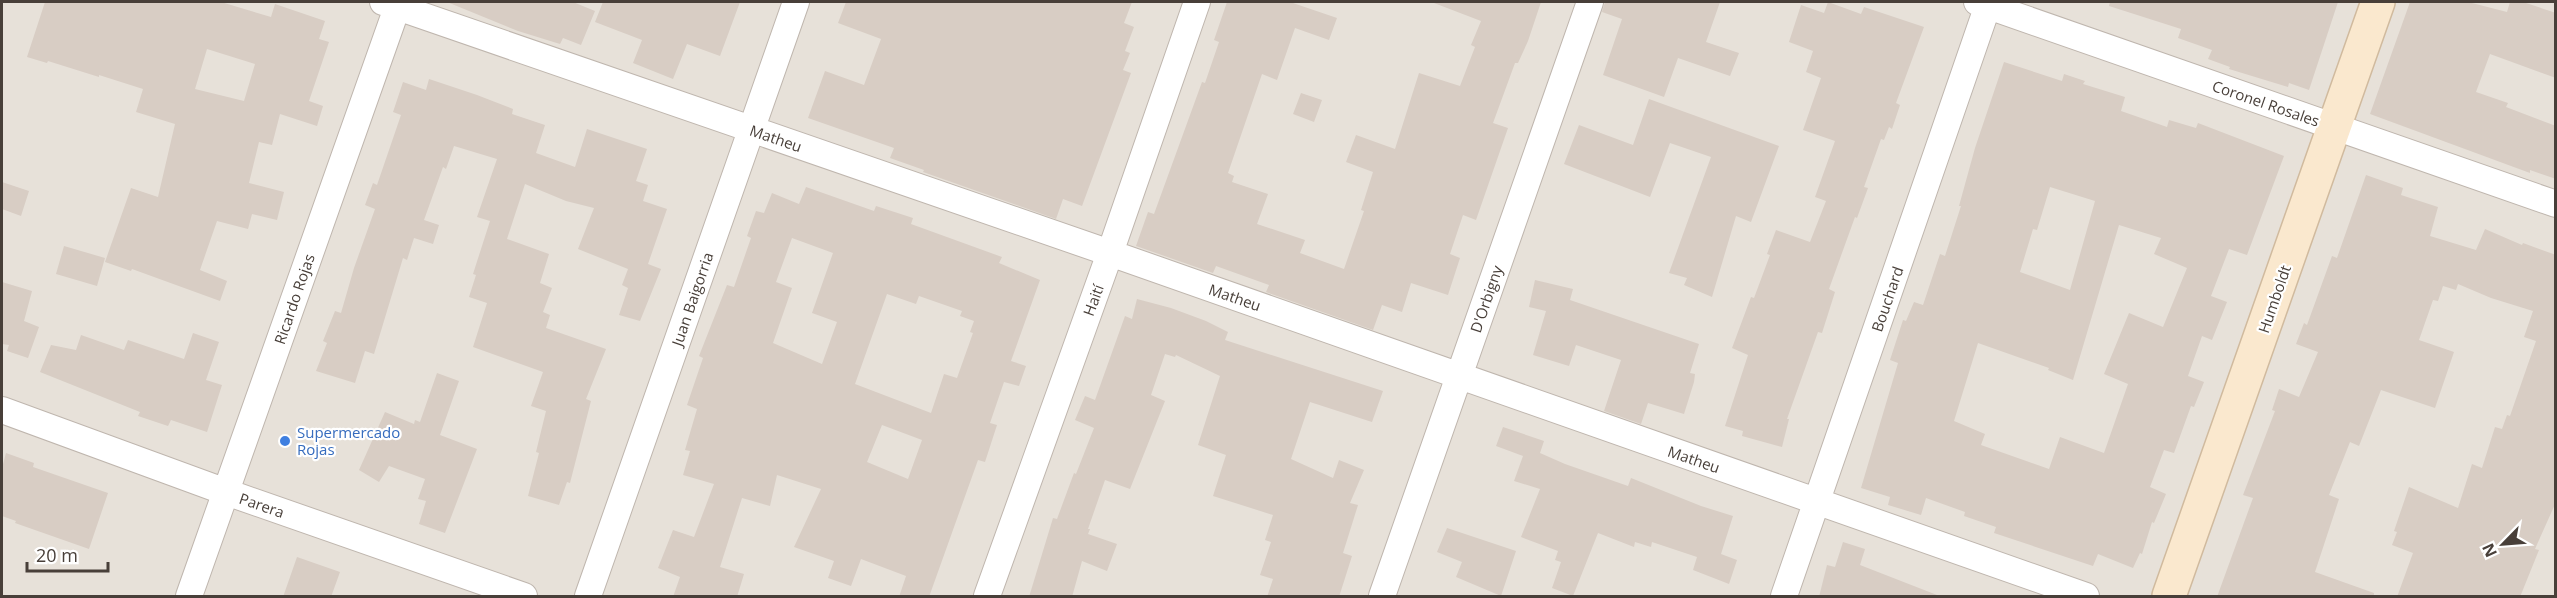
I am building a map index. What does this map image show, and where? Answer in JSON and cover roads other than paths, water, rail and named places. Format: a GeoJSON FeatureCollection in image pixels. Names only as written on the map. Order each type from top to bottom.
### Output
{"type":"FeatureCollection","features":[{"type":"Feature","properties":{"kind":"main road","name":"Humboldt"},"geometry":{"type":"LineString","coordinates":[[2169,597],[2378,2]]}},
{"type":"Feature","properties":{"kind":"street","name":"Juan Baigorria"},"geometry":{"type":"LineString","coordinates":[[588,597],[796,2]]}},
{"type":"Feature","properties":{"kind":"street","name":"Haití"},"geometry":{"type":"LineString","coordinates":[[987,597],[1197,2]]}},
{"type":"Feature","properties":{"kind":"street","name":"D'Orbigny"},"geometry":{"type":"LineString","coordinates":[[1382,597],[1590,2]]}},
{"type":"Feature","properties":{"kind":"street","name":"Matheu"},"geometry":{"type":"LineString","coordinates":[[393,3],[2086,597]]}},
{"type":"Feature","properties":{"kind":"street","name":"Ricardo Rojas"},"geometry":{"type":"LineString","coordinates":[[189,597],[393,3]]}},
{"type":"Feature","properties":{"kind":"street","name":"Coronel Rosales"},"geometry":{"type":"LineString","coordinates":[[1985,3],[2556,204]]}},
{"type":"Feature","properties":{"kind":"street","name":"Bouchard"},"geometry":{"type":"LineString","coordinates":[[1784,597],[1985,3]]}},
{"type":"Feature","properties":{"kind":"street","name":"Parera"},"geometry":{"type":"LineString","coordinates":[[2,410],[524,597]]}},
{"type":"Feature","properties":{"kind":"place","name":"Supermercado Rojas"},"geometry":{"type":"Point","coordinates":[285,441]}}]}
